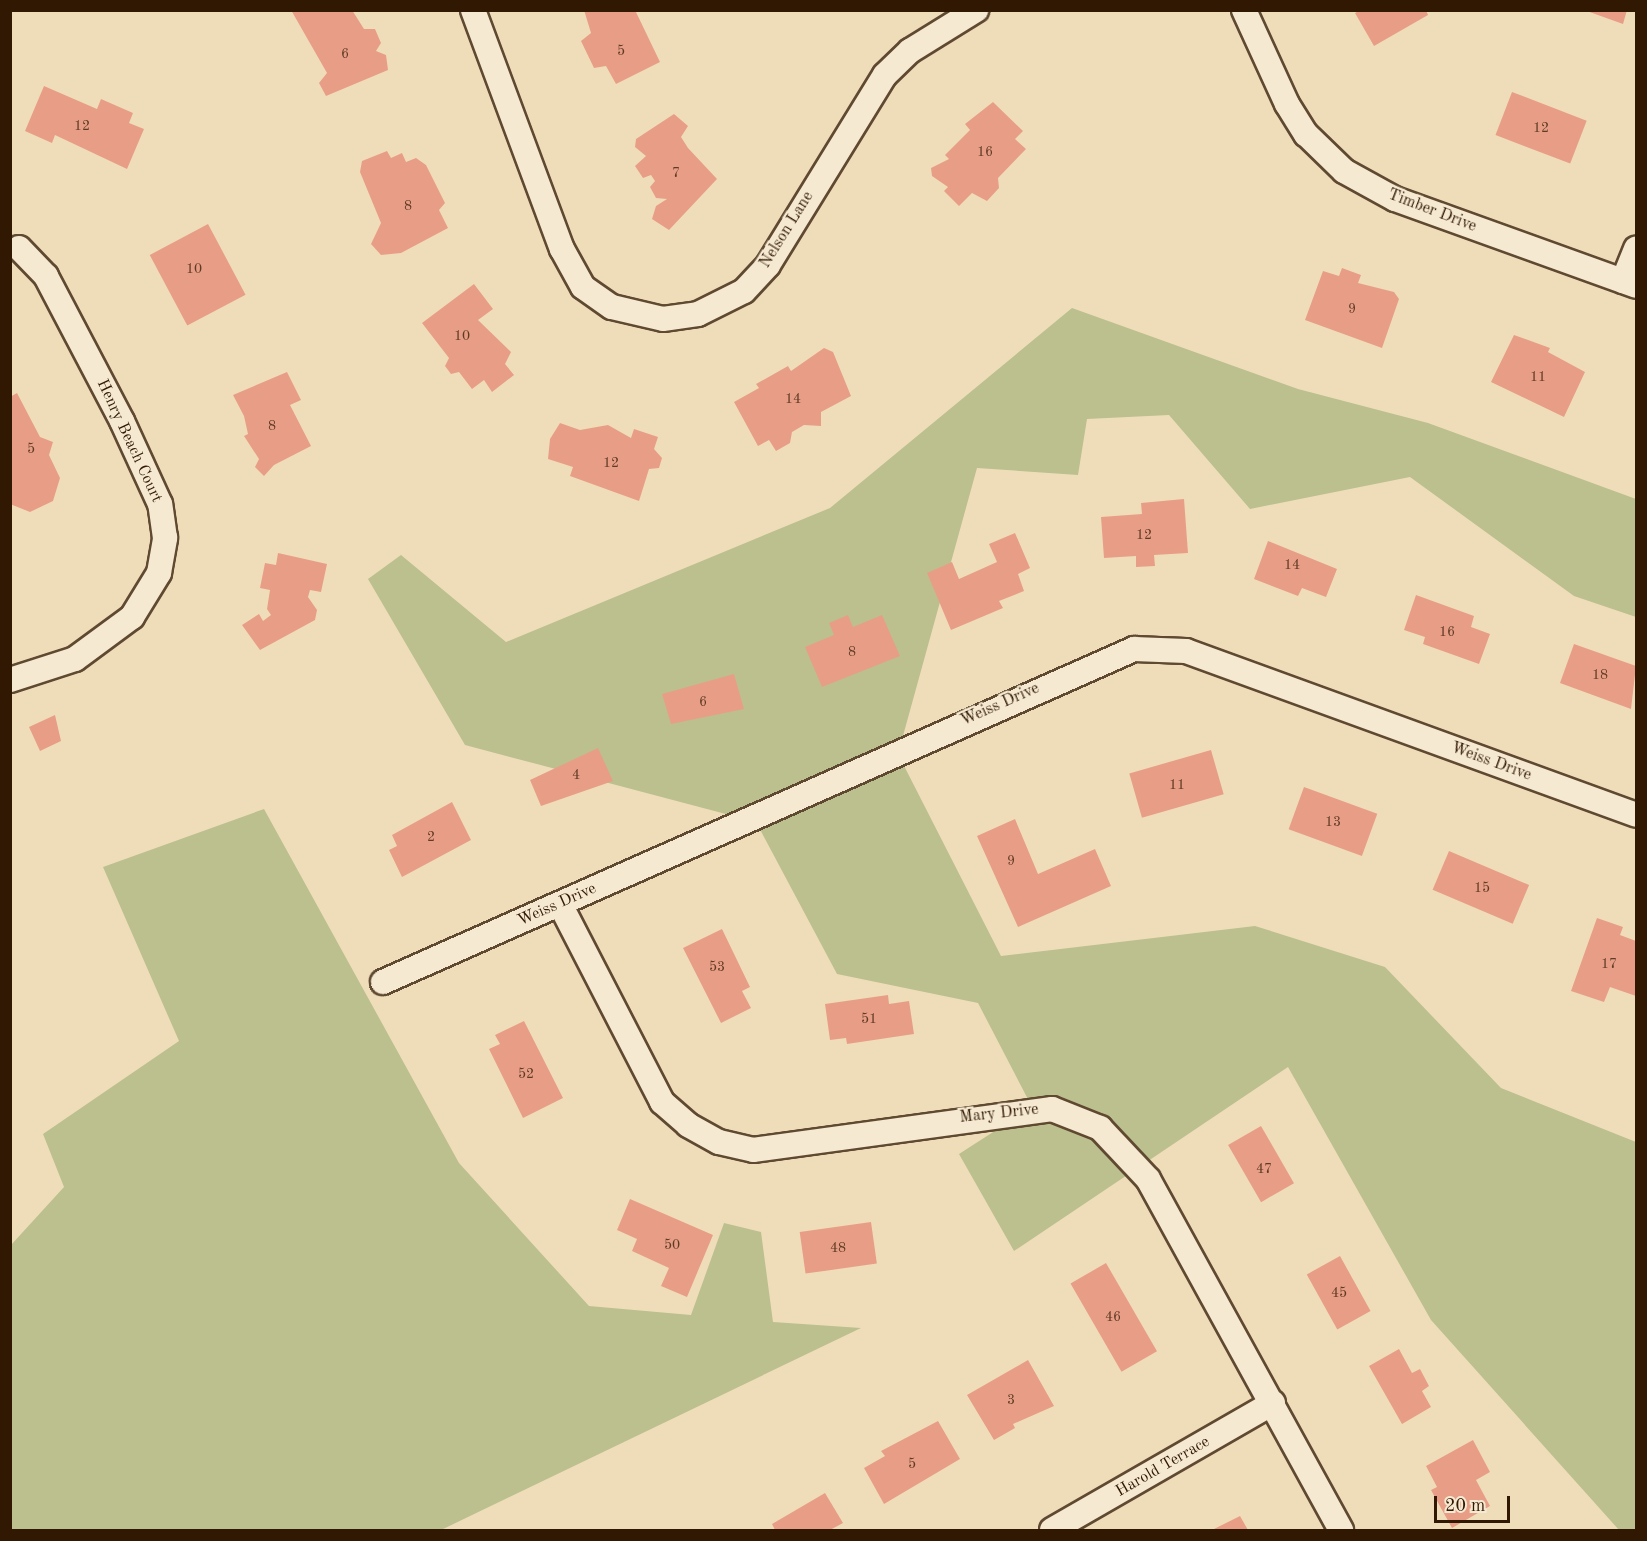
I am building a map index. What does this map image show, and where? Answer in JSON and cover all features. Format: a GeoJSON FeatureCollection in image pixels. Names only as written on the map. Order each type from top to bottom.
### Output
{"type":"FeatureCollection","features":[{"type":"Feature","properties":{"kind":"street","name":"Nelson Lane"},"geometry":{"type":"LineString","coordinates":[[473,10],[562,249],[583,287],[620,310],[663,319],[698,314],[744,291],[768,265],[885,75],[910,51],[976,10]]}},
{"type":"Feature","properties":{"kind":"street","name":"Timber Drive"},"geometry":{"type":"LineString","coordinates":[[1244,10],[1287,104],[1306,134],[1344,171],[1395,199],[1630,283]]}},
{"type":"Feature","properties":{"kind":"street","name":"Henry Beach Court"},"geometry":{"type":"LineString","coordinates":[[10,680],[75,658],[132,617],[159,573],[165,538],[154,487],[122,421],[46,276],[19,248]]}},
{"type":"Feature","properties":{"kind":"street"},"geometry":{"type":"LineString","coordinates":[[1630,283],[1636,248]]}},
{"type":"Feature","properties":{"kind":"street","name":"Weiss Drive"},"geometry":{"type":"LineString","coordinates":[[383,982],[1084,666],[1151,647],[1186,651],[1636,814]]}},
{"type":"Feature","properties":{"kind":"street","name":"Mary Drive"},"geometry":{"type":"LineString","coordinates":[[560,904],[662,1102],[688,1125],[719,1142],[753,1150],[1052,1109],[1100,1128],[1148,1179],[1341,1530]]}},
{"type":"Feature","properties":{"kind":"street","name":"Harold Terrace"},"geometry":{"type":"LineString","coordinates":[[1052,1530],[1273,1403]]}},
{"type":"Feature","properties":{"kind":"green space"},"geometry":{"type":"Polygon","coordinates":[[[1072,308],[1298,389],[1428,423],[1636,499],[1636,617],[1574,596],[1410,477],[1250,509],[1169,415],[1087,419],[1078,475],[977,468],[898,754],[1001,956],[1255,926],[1385,967],[1501,1088],[1636,1142],[1636,1530],[1619,1530],[1431,1320],[1288,1067],[1014,1251],[959,1154],[1032,1107],[978,1003],[837,974],[756,822],[465,745],[368,579],[401,555],[506,642],[830,508],[1072,308]]]}},
{"type":"Feature","properties":{"kind":"green space"},"geometry":{"type":"Polygon","coordinates":[[[264,809],[459,1163],[589,1306],[691,1315],[724,1223],[761,1232],[773,1322],[861,1328],[441,1530],[11,1530],[11,1245],[64,1187],[43,1134],[179,1041],[103,867],[264,809]]]}},
{"type":"Feature","properties":{"kind":"building"},"geometry":{"type":"Polygon","coordinates":[[[291,10],[352,10],[364,29],[375,29],[381,43],[376,51],[386,55],[388,70],[326,96],[319,83],[327,73],[291,10]]]}},
{"type":"Feature","properties":{"kind":"building"},"geometry":{"type":"Polygon","coordinates":[[[584,10],[635,10],[660,62],[616,84],[606,66],[594,68],[581,41],[591,33],[584,10]]]}},
{"type":"Feature","properties":{"kind":"building"},"geometry":{"type":"Polygon","coordinates":[[[1361,10],[1426,10],[1428,15],[1374,46],[1355,13],[1361,10]]]}},
{"type":"Feature","properties":{"kind":"building"},"geometry":{"type":"Polygon","coordinates":[[[1584,10],[1627,10],[1623,24],[1584,10]]]}},
{"type":"Feature","properties":{"kind":"building"},"geometry":{"type":"Polygon","coordinates":[[[44,86],[97,109],[101,99],[133,113],[129,123],[144,129],[127,169],[55,135],[52,143],[25,131],[44,86]]]}},
{"type":"Feature","properties":{"kind":"building"},"geometry":{"type":"Polygon","coordinates":[[[1512,92],[1587,121],[1570,164],[1496,135],[1512,92]]]}},
{"type":"Feature","properties":{"kind":"building"},"geometry":{"type":"Polygon","coordinates":[[[993,102],[1023,131],[1015,139],[1026,149],[998,178],[999,188],[987,201],[972,193],[959,206],[944,191],[948,187],[932,176],[931,168],[949,159],[945,155],[970,130],[965,124],[993,102]]]}},
{"type":"Feature","properties":{"kind":"building"},"geometry":{"type":"Polygon","coordinates":[[[674,114],[688,126],[681,137],[688,148],[717,179],[669,230],[652,219],[656,206],[667,199],[656,198],[650,187],[655,181],[651,175],[643,178],[635,166],[646,156],[635,147],[636,139],[674,114]]]}},
{"type":"Feature","properties":{"kind":"building"},"geometry":{"type":"Polygon","coordinates":[[[387,151],[391,158],[402,153],[406,162],[416,158],[426,165],[445,203],[439,210],[448,228],[401,253],[381,255],[371,244],[381,223],[360,172],[362,161],[387,151]]]}},
{"type":"Feature","properties":{"kind":"building"},"geometry":{"type":"Polygon","coordinates":[[[208,224],[246,295],[187,326],[150,255],[208,224]]]}},
{"type":"Feature","properties":{"kind":"building"},"geometry":{"type":"Polygon","coordinates":[[[1342,268],[1361,275],[1358,283],[1394,292],[1399,299],[1382,348],[1305,320],[1323,271],[1339,276],[1342,268]]]}},
{"type":"Feature","properties":{"kind":"building"},"geometry":{"type":"Polygon","coordinates":[[[474,284],[493,309],[478,320],[511,352],[505,364],[514,375],[492,392],[484,380],[472,389],[459,372],[451,374],[445,366],[449,358],[422,323],[474,284]]]}},
{"type":"Feature","properties":{"kind":"building"},"geometry":{"type":"Polygon","coordinates":[[[1514,335],[1550,348],[1548,352],[1585,372],[1564,417],[1491,382],[1514,335]]]}},
{"type":"Feature","properties":{"kind":"building"},"geometry":{"type":"Polygon","coordinates":[[[824,348],[833,352],[851,396],[821,412],[821,426],[804,425],[792,432],[790,443],[776,451],[769,440],[758,446],[734,402],[759,388],[756,384],[788,366],[791,371],[824,348]]]}},
{"type":"Feature","properties":{"kind":"building"},"geometry":{"type":"Polygon","coordinates":[[[287,372],[301,400],[290,405],[311,446],[274,465],[264,476],[255,467],[259,459],[244,436],[248,434],[244,416],[233,395],[287,372]]]}},
{"type":"Feature","properties":{"kind":"building"},"geometry":{"type":"Polygon","coordinates":[[[17,393],[40,437],[53,442],[49,455],[60,478],[53,501],[30,512],[10,504],[10,397],[17,393]]]}},
{"type":"Feature","properties":{"kind":"building"},"geometry":{"type":"Polygon","coordinates":[[[560,423],[580,430],[608,425],[631,438],[634,429],[658,437],[654,449],[662,458],[659,468],[649,469],[639,501],[570,476],[573,467],[548,459],[550,439],[560,423]]]}},
{"type":"Feature","properties":{"kind":"building"},"geometry":{"type":"Polygon","coordinates":[[[1184,499],[1188,553],[1154,555],[1155,566],[1136,567],[1136,556],[1104,558],[1101,517],[1142,514],[1141,503],[1184,499]]]}},
{"type":"Feature","properties":{"kind":"building"},"geometry":{"type":"Polygon","coordinates":[[[1015,533],[1030,568],[1018,574],[1024,591],[999,601],[1003,608],[951,630],[927,573],[952,562],[959,579],[997,562],[989,544],[1015,533]]]}},
{"type":"Feature","properties":{"kind":"building"},"geometry":{"type":"Polygon","coordinates":[[[1268,541],[1337,569],[1326,597],[1302,588],[1298,596],[1254,579],[1268,541]]]}},
{"type":"Feature","properties":{"kind":"building"},"geometry":{"type":"Polygon","coordinates":[[[278,553],[327,564],[321,592],[310,590],[308,597],[317,610],[315,620],[260,650],[242,625],[259,614],[263,621],[271,615],[267,609],[270,590],[260,588],[265,563],[276,565],[278,553]]]}},
{"type":"Feature","properties":{"kind":"building"},"geometry":{"type":"Polygon","coordinates":[[[1416,595],[1474,616],[1471,627],[1490,634],[1479,664],[1423,644],[1425,637],[1404,630],[1416,595]]]}},
{"type":"Feature","properties":{"kind":"building"},"geometry":{"type":"Polygon","coordinates":[[[848,615],[853,627],[882,615],[900,656],[822,687],[805,647],[834,635],[829,623],[848,615]]]}},
{"type":"Feature","properties":{"kind":"building"},"geometry":{"type":"Polygon","coordinates":[[[1574,644],[1636,666],[1631,709],[1560,683],[1574,644]]]}},
{"type":"Feature","properties":{"kind":"building"},"geometry":{"type":"Polygon","coordinates":[[[734,674],[744,709],[671,724],[662,694],[734,674]]]}},
{"type":"Feature","properties":{"kind":"building"},"geometry":{"type":"Polygon","coordinates":[[[55,715],[61,741],[40,751],[29,727],[55,715]]]}},
{"type":"Feature","properties":{"kind":"building"},"geometry":{"type":"Polygon","coordinates":[[[598,748],[613,781],[541,806],[530,780],[598,748]]]}},
{"type":"Feature","properties":{"kind":"building"},"geometry":{"type":"Polygon","coordinates":[[[1211,750],[1224,794],[1142,818],[1129,773],[1211,750]]]}},
{"type":"Feature","properties":{"kind":"building"},"geometry":{"type":"Polygon","coordinates":[[[1304,787],[1377,814],[1362,856],[1289,829],[1304,787]]]}},
{"type":"Feature","properties":{"kind":"building"},"geometry":{"type":"Polygon","coordinates":[[[452,802],[471,840],[402,877],[389,850],[397,846],[392,835],[452,802]]]}},
{"type":"Feature","properties":{"kind":"building"},"geometry":{"type":"Polygon","coordinates":[[[1015,819],[1038,874],[1095,849],[1111,886],[1018,927],[977,836],[1015,819]]]}},
{"type":"Feature","properties":{"kind":"building"},"geometry":{"type":"Polygon","coordinates":[[[1449,851],[1529,885],[1513,924],[1433,890],[1449,851]]]}},
{"type":"Feature","properties":{"kind":"building"},"geometry":{"type":"Polygon","coordinates":[[[1597,918],[1623,927],[1620,935],[1636,941],[1636,996],[1610,987],[1604,1002],[1571,991],[1597,918]]]}},
{"type":"Feature","properties":{"kind":"building"},"geometry":{"type":"Polygon","coordinates":[[[722,929],[750,987],[742,991],[751,1008],[721,1023],[683,948],[722,929]]]}},
{"type":"Feature","properties":{"kind":"building"},"geometry":{"type":"Polygon","coordinates":[[[888,995],[889,1004],[909,1001],[914,1034],[847,1044],[846,1038],[830,1040],[825,1004],[888,995]]]}},
{"type":"Feature","properties":{"kind":"building"},"geometry":{"type":"Polygon","coordinates":[[[524,1021],[563,1098],[523,1118],[489,1049],[500,1044],[495,1035],[524,1021]]]}},
{"type":"Feature","properties":{"kind":"building"},"geometry":{"type":"Polygon","coordinates":[[[1261,1126],[1294,1183],[1261,1202],[1228,1145],[1261,1126]]]}},
{"type":"Feature","properties":{"kind":"building"},"geometry":{"type":"Polygon","coordinates":[[[630,1199],[713,1235],[687,1297],[661,1286],[669,1268],[632,1251],[637,1239],[617,1230],[630,1199]]]}},
{"type":"Feature","properties":{"kind":"building"},"geometry":{"type":"Polygon","coordinates":[[[871,1222],[877,1264],[806,1274],[800,1232],[871,1222]]]}},
{"type":"Feature","properties":{"kind":"building"},"geometry":{"type":"Polygon","coordinates":[[[1340,1256],[1371,1311],[1337,1330],[1307,1274],[1340,1256]]]}},
{"type":"Feature","properties":{"kind":"building"},"geometry":{"type":"Polygon","coordinates":[[[1106,1263],[1157,1351],[1121,1372],[1070,1284],[1106,1263]]]}},
{"type":"Feature","properties":{"kind":"building"},"geometry":{"type":"Polygon","coordinates":[[[1399,1349],[1412,1373],[1420,1369],[1429,1386],[1422,1391],[1431,1407],[1402,1424],[1369,1366],[1399,1349]]]}},
{"type":"Feature","properties":{"kind":"building"},"geometry":{"type":"Polygon","coordinates":[[[1028,1360],[1054,1406],[1013,1424],[1015,1428],[994,1440],[967,1395],[1028,1360]]]}},
{"type":"Feature","properties":{"kind":"building"},"geometry":{"type":"Polygon","coordinates":[[[938,1421],[960,1459],[884,1504],[864,1468],[885,1456],[881,1451],[938,1421]]]}},
{"type":"Feature","properties":{"kind":"building"},"geometry":{"type":"Polygon","coordinates":[[[1473,1440],[1490,1472],[1476,1480],[1490,1506],[1452,1528],[1431,1490],[1437,1487],[1426,1466],[1473,1440]]]}},
{"type":"Feature","properties":{"kind":"building"},"geometry":{"type":"Polygon","coordinates":[[[825,1493],[843,1523],[830,1530],[775,1530],[772,1524],[825,1493]]]}},
{"type":"Feature","properties":{"kind":"building"},"geometry":{"type":"Polygon","coordinates":[[[1240,1516],[1248,1530],[1212,1530],[1240,1516]]]}}]}
